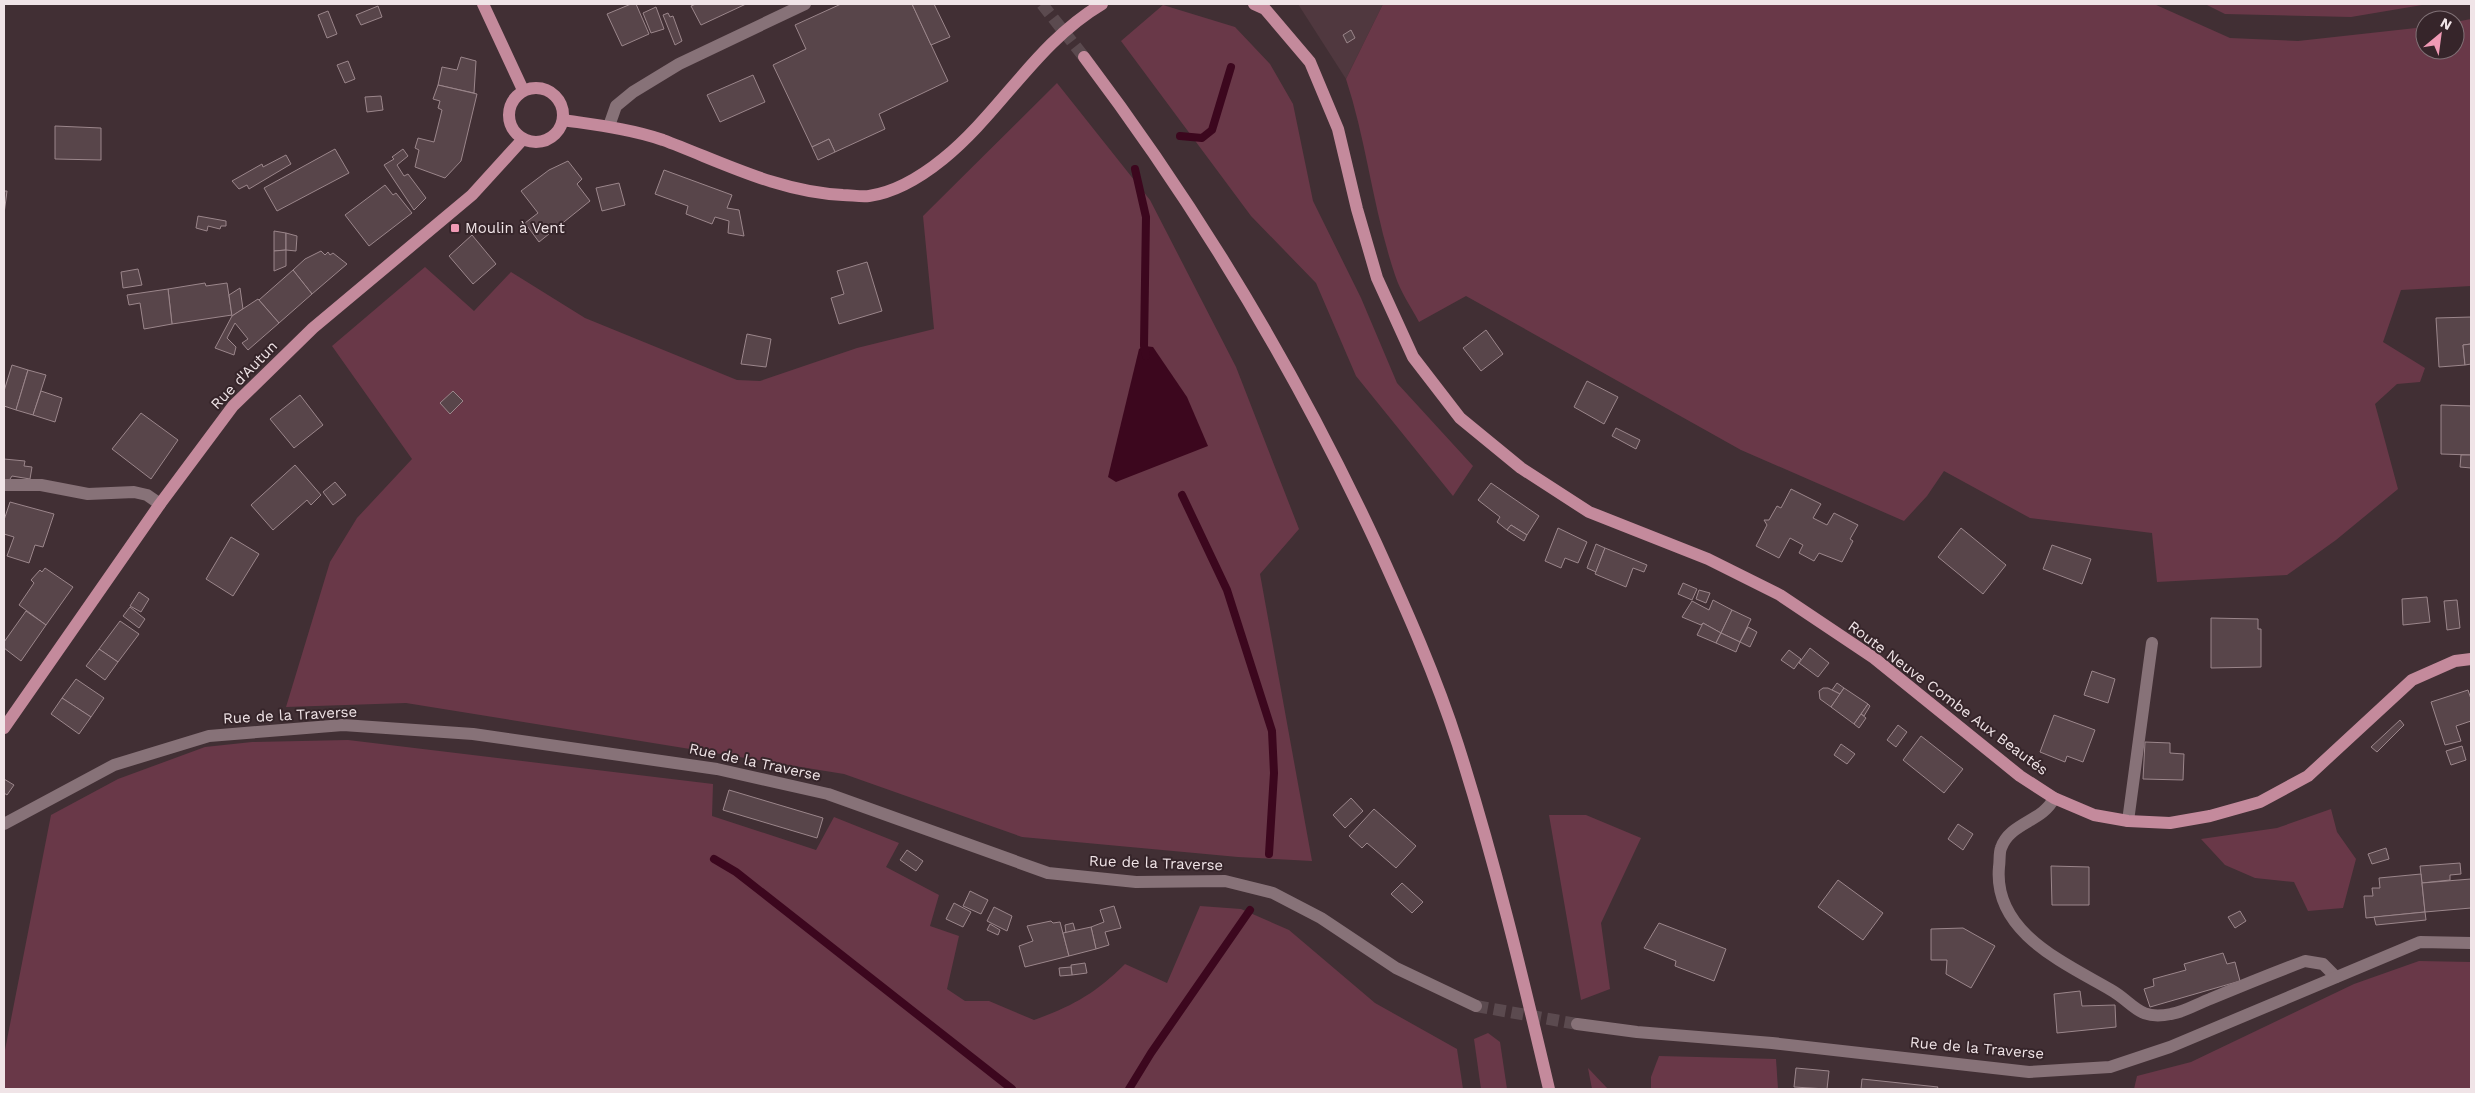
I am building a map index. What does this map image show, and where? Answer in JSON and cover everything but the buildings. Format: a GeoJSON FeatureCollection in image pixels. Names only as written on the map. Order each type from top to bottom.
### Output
{"type":"FeatureCollection","features":[{"type":"Feature","properties":{"kind":"main road"},"geometry":{"type":"LineString","coordinates":[[483,4],[523,90]]}},
{"type":"Feature","properties":{"kind":"main road"},"geometry":{"type":"LineString","coordinates":[[563,120],[609,126],[661,140],[781,186],[824,194],[869,196],[912,181],[944,158],[967,136],[1049,46],[1086,13],[1102,4]]}},
{"type":"Feature","properties":{"kind":"main road","name":"Route Neuve Combe Aux Beautés"},"geometry":{"type":"LineString","coordinates":[[1254,4],[1265,9],[1310,62],[1338,129],[1357,209],[1377,278],[1413,357],[1460,418],[1521,468],[1589,512],[1708,559],[1780,595],[1874,658],[2020,776],[2054,798],[2094,815],[2128,821],[2170,823],[2210,816],[2260,802],[2308,776],[2412,680],[2455,661],[2471,659]]}},
{"type":"Feature","properties":{"kind":"main road"},"geometry":{"type":"LineString","coordinates":[[1084,57],[1121,106],[1202,224],[1276,349],[1348,483],[1406,608],[1457,743],[1508,918],[1550,1089]]}},
{"type":"Feature","properties":{"kind":"main road"},"geometry":{"type":"LineString","coordinates":[[532,87],[549,90],[561,103],[563,120],[555,135],[548,140],[531,142],[523,139],[511,127],[509,110],[511,102],[523,90],[532,87]]}},
{"type":"Feature","properties":{"kind":"main road","name":"Rue d'Autun"},"geometry":{"type":"LineString","coordinates":[[4,728],[160,504],[234,406],[313,328],[472,195],[523,139]]}},
{"type":"Feature","properties":{"kind":"street"},"geometry":{"type":"LineString","coordinates":[[609,126],[616,106],[633,92],[679,64],[804,4]]}},
{"type":"Feature","properties":{"kind":"street"},"geometry":{"type":"LineString","coordinates":[[4,485],[41,485],[88,494],[134,492],[147,495],[160,504]]}},
{"type":"Feature","properties":{"kind":"street"},"geometry":{"type":"LineString","coordinates":[[2128,821],[2152,643]]}},
{"type":"Feature","properties":{"kind":"street","name":"Rue de la Traverse"},"geometry":{"type":"LineString","coordinates":[[4,824],[114,765],[209,736],[343,725],[473,734],[717,769],[828,794],[1048,873],[1136,882],[1225,881],[1272,893],[1321,918],[1396,968],[1476,1006]]}},
{"type":"Feature","properties":{"kind":"street"},"geometry":{"type":"LineString","coordinates":[[2054,798],[2050,807],[2044,812],[2033,820],[2013,829],[2001,848],[1998,883],[2003,904],[2015,923],[2052,957],[2114,991],[2128,1004],[2146,1014],[2171,1014],[2304,961],[2323,964],[2336,977]]}},
{"type":"Feature","properties":{"kind":"street","name":"Rue de la Traverse"},"geometry":{"type":"LineString","coordinates":[[1576,1024],[1636,1032],[1772,1042],[2029,1072],[2110,1067],[2170,1048],[2420,942],[2471,943]]}},
{"type":"Feature","properties":{"kind":"shaded area"},"geometry":{"type":"Polygon","coordinates":[[[1298,4],[1383,4],[1346,79],[1298,4]]]}},
{"type":"Feature","properties":{"kind":"shaded area"},"geometry":{"type":"Polygon","coordinates":[[[1383,4],[2154,4],[2230,38],[2298,41],[2415,28],[2415,60],[2465,60],[2465,20],[2471,19],[2471,286],[2401,290],[2383,342],[2425,368],[2420,382],[2397,384],[2375,404],[2398,489],[2336,540],[2287,575],[2157,582],[2152,533],[2030,518],[1944,471],[1927,496],[1904,521],[1741,450],[1466,296],[1419,322],[1400,287],[1387,251],[1359,127],[1346,79],[1383,4]]]}},
{"type":"Feature","properties":{"kind":"shaded area"},"geometry":{"type":"Polygon","coordinates":[[[2205,4],[2428,4],[2351,17],[2225,14],[2205,4]]]}},
{"type":"Feature","properties":{"kind":"shaded area"},"geometry":{"type":"Polygon","coordinates":[[[1163,5],[1235,27],[1270,64],[1293,104],[1313,201],[1361,298],[1397,383],[1473,466],[1453,496],[1356,376],[1316,283],[1251,216],[1121,41],[1163,5]]]}},
{"type":"Feature","properties":{"kind":"shaded area"},"geometry":{"type":"Polygon","coordinates":[[[1057,83],[1150,200],[1236,367],[1299,529],[1260,574],[1312,861],[1238,857],[1022,837],[844,774],[406,703],[286,707],[330,562],[357,518],[412,459],[332,346],[425,267],[474,311],[511,272],[585,318],[737,380],[760,381],[857,348],[934,329],[923,216],[1057,83]]]}},
{"type":"Feature","properties":{"kind":"shaded area"},"geometry":{"type":"Polygon","coordinates":[[[1144,346],[1153,347],[1187,397],[1208,446],[1116,482],[1108,477],[1139,349],[1144,346]]]}},
{"type":"Feature","properties":{"kind":"shaded area"},"geometry":{"type":"Polygon","coordinates":[[[348,740],[713,784],[712,816],[816,850],[834,817],[899,843],[886,867],[939,895],[930,926],[959,936],[947,989],[965,1001],[989,1001],[1034,1020],[1083,998],[1104,983],[1125,964],[1167,983],[1200,906],[1241,909],[1289,930],[1375,1003],[1457,1049],[1463,1089],[4,1089],[4,1055],[51,815],[118,779],[205,747],[252,742],[348,740]]]}},
{"type":"Feature","properties":{"kind":"shaded area"},"geometry":{"type":"Polygon","coordinates":[[[2331,809],[2337,832],[2356,859],[2343,908],[2308,911],[2294,882],[2255,878],[2225,865],[2201,839],[2277,828],[2331,809]]]}},
{"type":"Feature","properties":{"kind":"shaded area"},"geometry":{"type":"Polygon","coordinates":[[[1549,815],[1586,815],[1641,838],[1601,923],[1610,989],[1581,1000],[1549,815]]]}},
{"type":"Feature","properties":{"kind":"shaded area"},"geometry":{"type":"Polygon","coordinates":[[[2419,961],[2471,962],[2471,1089],[2134,1089],[2137,1076],[2191,1062],[2354,984],[2419,961]]]}},
{"type":"Feature","properties":{"kind":"shaded area"},"geometry":{"type":"Polygon","coordinates":[[[1488,1033],[1500,1042],[1507,1089],[1481,1089],[1474,1039],[1488,1033]]]}},
{"type":"Feature","properties":{"kind":"shaded area"},"geometry":{"type":"Polygon","coordinates":[[[1659,1056],[1776,1059],[1778,1089],[1651,1089],[1651,1077],[1659,1056]]]}},
{"type":"Feature","properties":{"kind":"shaded area"},"geometry":{"type":"Polygon","coordinates":[[[1588,1068],[1608,1089],[1592,1089],[1588,1068]]]}},
{"type":"Feature","properties":{"kind":"waterway"},"geometry":{"type":"LineString","coordinates":[[1180,136],[1202,138],[1212,130],[1231,67]]}},
{"type":"Feature","properties":{"kind":"waterway"},"geometry":{"type":"LineString","coordinates":[[1135,169],[1146,217],[1144,346],[1146,356]]}},
{"type":"Feature","properties":{"kind":"waterway"},"geometry":{"type":"LineString","coordinates":[[1182,495],[1227,590],[1272,731],[1274,773],[1269,854]]}},
{"type":"Feature","properties":{"kind":"waterway"},"geometry":{"type":"LineString","coordinates":[[714,859],[736,872],[1012,1089]]}},
{"type":"Feature","properties":{"kind":"waterway"},"geometry":{"type":"LineString","coordinates":[[1129,1089],[1151,1053],[1250,910]]}},
{"type":"Feature","properties":{"kind":"tunnel"},"geometry":{"type":"LineString","coordinates":[[1042,4],[1084,57]]}},
{"type":"Feature","properties":{"kind":"tunnel"},"geometry":{"type":"LineString","coordinates":[[1476,1006],[1577,1024]]}},
{"type":"Feature","properties":{"kind":"place","name":"Moulin à Vent"},"geometry":{"type":"Point","coordinates":[455,228]}}]}
